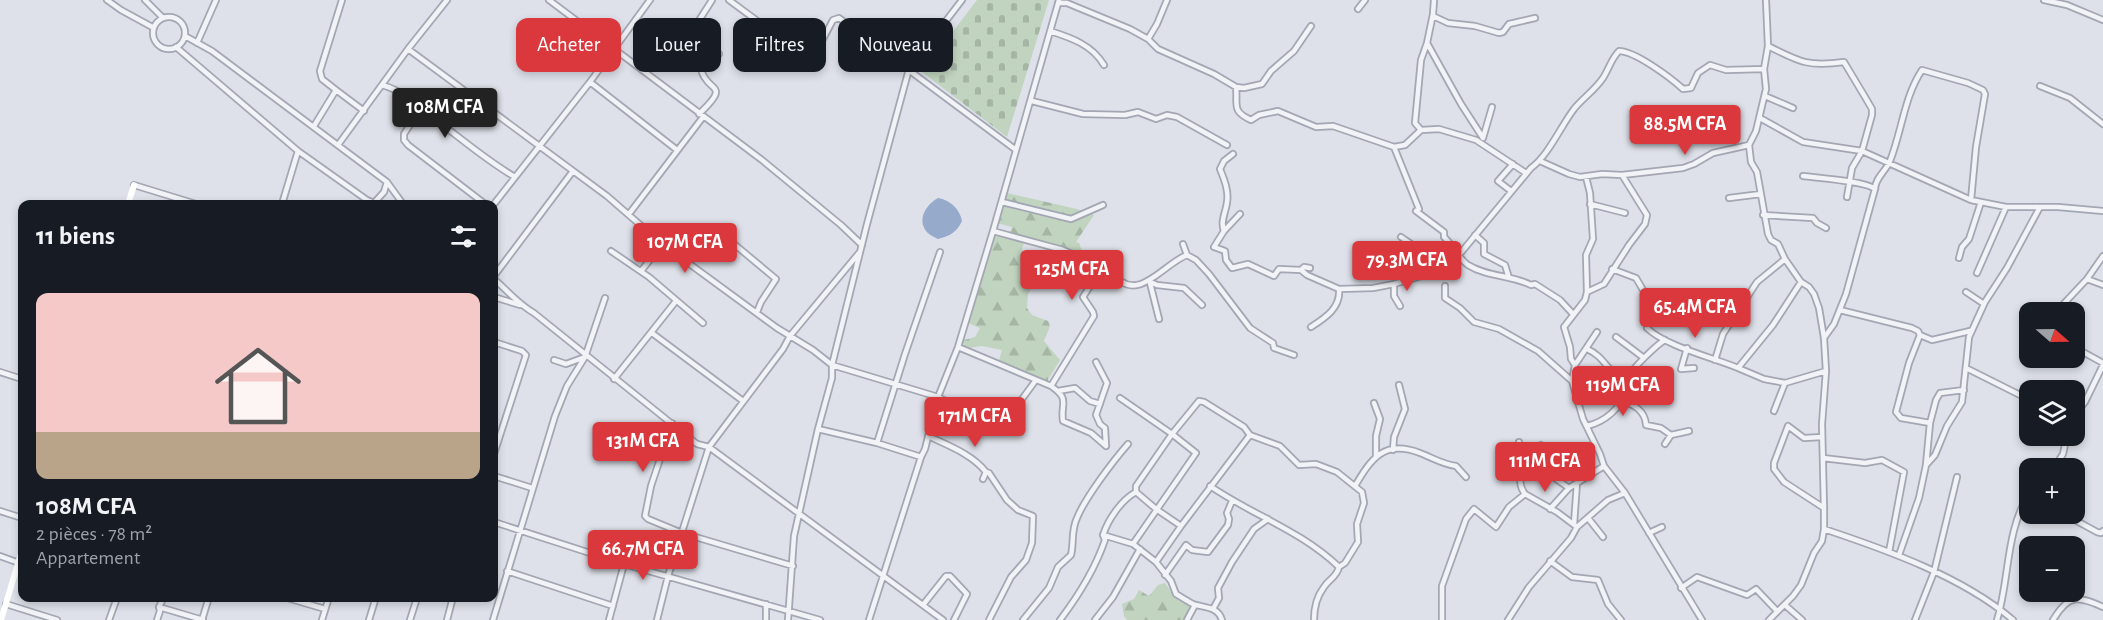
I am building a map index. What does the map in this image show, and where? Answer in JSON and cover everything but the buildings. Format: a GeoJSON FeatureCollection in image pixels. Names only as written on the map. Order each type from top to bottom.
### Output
{"type":"FeatureCollection","features":[{"type":"Feature","properties":{"kind":"street"},"geometry":{"type":"LineString","coordinates":[[108,0],[154,28]]}},
{"type":"Feature","properties":{"kind":"street"},"geometry":{"type":"LineString","coordinates":[[145,0],[163,18]]}},
{"type":"Feature","properties":{"kind":"street"},"geometry":{"type":"LineString","coordinates":[[197,44],[216,0]]}},
{"type":"Feature","properties":{"kind":"street"},"geometry":{"type":"LineString","coordinates":[[342,0],[321,71],[322,79],[364,111]]}},
{"type":"Feature","properties":{"kind":"street"},"geometry":{"type":"LineString","coordinates":[[338,145],[447,0]]}},
{"type":"Feature","properties":{"kind":"street"},"geometry":{"type":"LineString","coordinates":[[549,0],[573,18]]}},
{"type":"Feature","properties":{"kind":"street"},"geometry":{"type":"LineString","coordinates":[[621,38],[650,0]]}},
{"type":"Feature","properties":{"kind":"street"},"geometry":{"type":"LineString","coordinates":[[629,214],[714,100],[715,86],[701,73],[701,69],[718,59],[719,54],[699,32],[698,22],[712,0]]}},
{"type":"Feature","properties":{"kind":"street"},"geometry":{"type":"LineString","coordinates":[[729,0],[806,57],[816,52],[833,20],[838,18]]}},
{"type":"Feature","properties":{"kind":"street"},"geometry":{"type":"LineString","coordinates":[[948,18],[962,0]]}},
{"type":"Feature","properties":{"kind":"street"},"geometry":{"type":"LineString","coordinates":[[1148,39],[1167,0]]}},
{"type":"Feature","properties":{"kind":"street"},"geometry":{"type":"LineString","coordinates":[[1358,9],[1365,0]]}},
{"type":"Feature","properties":{"kind":"street"},"geometry":{"type":"LineString","coordinates":[[1411,137],[1415,123],[1421,60],[1433,16],[1434,0]]}},
{"type":"Feature","properties":{"kind":"street"},"geometry":{"type":"LineString","coordinates":[[1540,161],[1569,174],[1586,177],[1602,174],[1622,175],[1683,168],[1713,153],[1749,145],[1753,140],[1765,96],[1764,69],[1768,46],[1766,0]]}},
{"type":"Feature","properties":{"kind":"street"},"geometry":{"type":"LineString","coordinates":[[2044,0],[2068,2],[2103,20]]}},
{"type":"Feature","properties":{"kind":"street"},"geometry":{"type":"LineString","coordinates":[[869,620],[925,449],[938,397],[958,346],[1002,202],[1058,1],[1130,29],[1148,39],[1158,50],[1214,74],[1236,87],[1262,84],[1271,71],[1294,51],[1311,26]]}},
{"type":"Feature","properties":{"kind":"street"},"geometry":{"type":"LineString","coordinates":[[1433,16],[1448,22],[1499,33],[1503,32],[1509,24],[1535,18]]}},
{"type":"Feature","properties":{"kind":"street"},"geometry":{"type":"LineString","coordinates":[[177,47],[185,36],[184,27],[178,20],[163,18],[154,28],[154,38],[159,45],[168,48],[177,47],[298,151],[369,200]]}},
{"type":"Feature","properties":{"kind":"street"},"geometry":{"type":"LineString","coordinates":[[1050,31],[1069,37],[1094,50],[1104,65]]}},
{"type":"Feature","properties":{"kind":"street"},"geometry":{"type":"LineString","coordinates":[[185,36],[212,51],[314,126],[387,182],[400,200]]}},
{"type":"Feature","properties":{"kind":"street"},"geometry":{"type":"LineString","coordinates":[[1427,43],[1483,141],[1526,173]]}},
{"type":"Feature","properties":{"kind":"street"},"geometry":{"type":"LineString","coordinates":[[1768,46],[1809,64],[1821,66],[1846,64],[1850,75],[1872,109],[1862,151],[1852,168],[1848,197]]}},
{"type":"Feature","properties":{"kind":"street"},"geometry":{"type":"LineString","coordinates":[[408,49],[573,171],[629,214],[661,243],[832,365],[938,397],[999,428],[1036,380]]}},
{"type":"Feature","properties":{"kind":"street"},"geometry":{"type":"LineString","coordinates":[[1301,270],[1339,289],[1373,288],[1420,278],[1442,270],[1459,255],[1526,173],[1540,161],[1572,111],[1603,78],[1612,58],[1619,51],[1639,58],[1683,89],[1691,88],[1698,73],[1710,65],[1726,70],[1764,69]]}},
{"type":"Feature","properties":{"kind":"street"},"geometry":{"type":"LineString","coordinates":[[621,55],[762,160],[841,225],[861,248]]}},
{"type":"Feature","properties":{"kind":"street"},"geometry":{"type":"LineString","coordinates":[[1824,338],[1840,310],[1875,183],[1890,162],[1902,116],[1922,70],[1968,83],[1983,90],[1985,98],[1976,147],[1971,200]]}},
{"type":"Feature","properties":{"kind":"street"},"geometry":{"type":"LineString","coordinates":[[497,200],[597,72]]}},
{"type":"Feature","properties":{"kind":"street"},"geometry":{"type":"LineString","coordinates":[[788,620],[794,536],[832,378],[832,365],[908,72]]}},
{"type":"Feature","properties":{"kind":"street"},"geometry":{"type":"LineString","coordinates":[[913,72],[1016,150]]}},
{"type":"Feature","properties":{"kind":"street"},"geometry":{"type":"LineString","coordinates":[[590,82],[677,150]]}},
{"type":"Feature","properties":{"kind":"street"},"geometry":{"type":"LineString","coordinates":[[382,85],[403,93],[493,164],[515,177]]}},
{"type":"Feature","properties":{"kind":"street"},"geometry":{"type":"LineString","coordinates":[[2040,86],[2070,98],[2103,124]]}},
{"type":"Feature","properties":{"kind":"street"},"geometry":{"type":"LineString","coordinates":[[1236,87],[1236,108],[1239,114],[1251,120],[1259,114],[1278,111],[1316,127],[1333,126],[1394,147],[1405,145],[1421,130],[1439,129],[1483,141]]}},
{"type":"Feature","properties":{"kind":"street"},"geometry":{"type":"LineString","coordinates":[[314,126],[336,90]]}},
{"type":"Feature","properties":{"kind":"street"},"geometry":{"type":"LineString","coordinates":[[1765,96],[1793,108]]}},
{"type":"Feature","properties":{"kind":"street"},"geometry":{"type":"LineString","coordinates":[[1032,100],[1083,114],[1125,116],[1138,112],[1156,119],[1167,116],[1177,117],[1227,145]]}},
{"type":"Feature","properties":{"kind":"street"},"geometry":{"type":"LineString","coordinates":[[1483,141],[1492,107]]}},
{"type":"Feature","properties":{"kind":"street"},"geometry":{"type":"LineString","coordinates":[[421,108],[404,134],[404,140],[480,200]]}},
{"type":"Feature","properties":{"kind":"street"},"geometry":{"type":"LineString","coordinates":[[1760,118],[1803,142],[1862,151],[1971,200],[2006,207],[2103,211]]}},
{"type":"Feature","properties":{"kind":"street"},"geometry":{"type":"LineString","coordinates":[[1415,123],[1421,130]]}},
{"type":"Feature","properties":{"kind":"street"},"geometry":{"type":"LineString","coordinates":[[1749,145],[1751,162],[1757,172],[1768,234],[1778,244],[1801,282],[1814,294],[1819,308],[1826,370],[1822,437],[1824,507],[1822,541],[1814,553],[1801,585],[1769,620]]}},
{"type":"Feature","properties":{"kind":"street"},"geometry":{"type":"LineString","coordinates":[[1394,147],[1417,210],[1444,232],[1444,237],[1467,265],[1543,287],[1573,314]]}},
{"type":"Feature","properties":{"kind":"street"},"geometry":{"type":"LineString","coordinates":[[283,200],[298,151]]}},
{"type":"Feature","properties":{"kind":"street"},"geometry":{"type":"LineString","coordinates":[[1224,231],[1222,225],[1228,201],[1221,169],[1224,161],[1233,154]]}},
{"type":"Feature","properties":{"kind":"street"},"geometry":{"type":"LineString","coordinates":[[1511,191],[1498,181],[1513,164]]}},
{"type":"Feature","properties":{"kind":"street"},"geometry":{"type":"LineString","coordinates":[[498,273],[573,171]]}},
{"type":"Feature","properties":{"kind":"street"},"geometry":{"type":"LineString","coordinates":[[1587,292],[1604,284],[1647,219],[1644,210],[1622,175]]}},
{"type":"Feature","properties":{"kind":"street"},"geometry":{"type":"LineString","coordinates":[[1803,176],[1824,177],[1872,186],[1875,189]]}},
{"type":"Feature","properties":{"kind":"street"},"geometry":{"type":"LineString","coordinates":[[1575,365],[1571,359],[1564,327],[1585,300],[1587,292],[1586,255],[1593,239],[1586,177]]}},
{"type":"Feature","properties":{"kind":"street"},"geometry":{"type":"LineString","coordinates":[[378,200],[387,182]]}},
{"type":"Feature","properties":{"kind":"street"},"geometry":{"type":"LineString","coordinates":[[129,200],[134,185],[183,200]]}},
{"type":"Feature","properties":{"kind":"street"},"geometry":{"type":"LineString","coordinates":[[1729,198],[1761,194]]}},
{"type":"Feature","properties":{"kind":"street"},"geometry":{"type":"LineString","coordinates":[[1002,202],[1071,219],[1103,205]]}},
{"type":"Feature","properties":{"kind":"street"},"geometry":{"type":"LineString","coordinates":[[1959,258],[1962,247],[1969,239],[1981,202]]}},
{"type":"Feature","properties":{"kind":"street"},"geometry":{"type":"LineString","coordinates":[[1590,204],[1625,213]]}},
{"type":"Feature","properties":{"kind":"street"},"geometry":{"type":"LineString","coordinates":[[1977,273],[2006,207]]}},
{"type":"Feature","properties":{"kind":"street"},"geometry":{"type":"LineString","coordinates":[[1926,465],[1935,455],[1947,426],[1959,408],[1964,390],[1966,352],[1972,330],[1984,304],[2007,268],[2040,207]]}},
{"type":"Feature","properties":{"kind":"street"},"geometry":{"type":"LineString","coordinates":[[1240,214],[1224,231],[1214,247],[1225,251],[1226,260],[1232,268],[1248,264],[1274,276],[1279,269],[1310,268]]}},
{"type":"Feature","properties":{"kind":"street"},"geometry":{"type":"LineString","coordinates":[[1763,215],[1813,218],[1817,224],[1826,228]]}},
{"type":"Feature","properties":{"kind":"street"},"geometry":{"type":"LineString","coordinates":[[993,231],[1063,250],[1103,266],[1129,284],[1139,285],[1149,282],[1187,255]]}},
{"type":"Feature","properties":{"kind":"street"},"geometry":{"type":"LineString","coordinates":[[1475,235],[1484,243],[1484,254],[1505,265],[1509,278]]}},
{"type":"Feature","properties":{"kind":"street"},"geometry":{"type":"LineString","coordinates":[[1401,237],[1445,267]]}},
{"type":"Feature","properties":{"kind":"street"},"geometry":{"type":"LineString","coordinates":[[641,271],[661,243]]}},
{"type":"Feature","properties":{"kind":"street"},"geometry":{"type":"LineString","coordinates":[[734,244],[776,279],[760,302],[757,312]]}},
{"type":"Feature","properties":{"kind":"street"},"geometry":{"type":"LineString","coordinates":[[1183,244],[1187,255],[1196,260],[1209,274],[1250,328],[1273,343],[1274,348],[1293,355]]}},
{"type":"Feature","properties":{"kind":"street"},"geometry":{"type":"LineString","coordinates":[[657,620],[668,576],[709,447],[783,349],[790,336],[861,248]]}},
{"type":"Feature","properties":{"kind":"street"},"geometry":{"type":"LineString","coordinates":[[611,251],[641,271],[703,323]]}},
{"type":"Feature","properties":{"kind":"street"},"geometry":{"type":"LineString","coordinates":[[877,443],[940,252]]}},
{"type":"Feature","properties":{"kind":"street"},"geometry":{"type":"LineString","coordinates":[[2065,302],[2087,279],[2103,256]]}},
{"type":"Feature","properties":{"kind":"street"},"geometry":{"type":"LineString","coordinates":[[1715,360],[1723,334],[1757,282],[1785,259]]}},
{"type":"Feature","properties":{"kind":"street"},"geometry":{"type":"LineString","coordinates":[[1051,386],[1094,316],[1083,297],[1103,266]]}},
{"type":"Feature","properties":{"kind":"street"},"geometry":{"type":"LineString","coordinates":[[1612,269],[1636,278],[1653,307],[1654,313],[1647,328],[1655,336],[1764,379],[1785,383],[1826,370]]}},
{"type":"Feature","properties":{"kind":"street"},"geometry":{"type":"LineString","coordinates":[[2087,279],[2103,285]]}},
{"type":"Feature","properties":{"kind":"street"},"geometry":{"type":"LineString","coordinates":[[498,282],[520,305]]}},
{"type":"Feature","properties":{"kind":"street"},"geometry":{"type":"LineString","coordinates":[[1149,282],[1184,288],[1202,304]]}},
{"type":"Feature","properties":{"kind":"street"},"geometry":{"type":"LineString","coordinates":[[1149,282],[1159,319]]}},
{"type":"Feature","properties":{"kind":"street"},"geometry":{"type":"LineString","coordinates":[[1738,368],[1773,325],[1801,282]]}},
{"type":"Feature","properties":{"kind":"street"},"geometry":{"type":"LineString","coordinates":[[1394,284],[1394,296],[1400,306]]}},
{"type":"Feature","properties":{"kind":"street"},"geometry":{"type":"LineString","coordinates":[[1444,286],[1445,298],[1460,308],[1474,322],[1499,329],[1538,351],[1572,381]]}},
{"type":"Feature","properties":{"kind":"street"},"geometry":{"type":"LineString","coordinates":[[1311,327],[1334,309],[1340,297],[1339,289]]}},
{"type":"Feature","properties":{"kind":"street"},"geometry":{"type":"LineString","coordinates":[[1966,292],[1984,304]]}},
{"type":"Feature","properties":{"kind":"street"},"geometry":{"type":"LineString","coordinates":[[498,298],[520,305],[534,313],[697,444],[709,447],[799,516],[943,620]]}},
{"type":"Feature","properties":{"kind":"street"},"geometry":{"type":"LineString","coordinates":[[493,620],[560,401],[586,356],[605,298]]}},
{"type":"Feature","properties":{"kind":"street"},"geometry":{"type":"LineString","coordinates":[[614,379],[676,301]]}},
{"type":"Feature","properties":{"kind":"street"},"geometry":{"type":"LineString","coordinates":[[1840,310],[1912,328],[1920,335],[1932,340],[1972,330]]}},
{"type":"Feature","properties":{"kind":"street"},"geometry":{"type":"LineString","coordinates":[[1597,332],[1575,365],[1572,381],[1583,419],[1604,466],[1625,493],[1702,620]]}},
{"type":"Feature","properties":{"kind":"street"},"geometry":{"type":"LineString","coordinates":[[652,333],[743,401]]}},
{"type":"Feature","properties":{"kind":"street"},"geometry":{"type":"LineString","coordinates":[[1920,335],[1909,363],[1896,412],[1901,418],[1930,423]]}},
{"type":"Feature","properties":{"kind":"street"},"geometry":{"type":"LineString","coordinates":[[1616,337],[1644,358]]}},
{"type":"Feature","properties":{"kind":"street"},"geometry":{"type":"LineString","coordinates":[[1587,426],[1607,416],[1621,400],[1628,376],[1665,340]]}},
{"type":"Feature","properties":{"kind":"street"},"geometry":{"type":"LineString","coordinates":[[498,343],[522,351],[526,355],[498,442]]}},
{"type":"Feature","properties":{"kind":"street"},"geometry":{"type":"LineString","coordinates":[[958,346],[1051,386],[1065,400],[1063,421],[1090,433],[1106,446],[1105,428],[1096,416],[1107,383],[1096,362]]}},
{"type":"Feature","properties":{"kind":"street"},"geometry":{"type":"LineString","coordinates":[[1687,348],[1681,369],[1694,368]]}},
{"type":"Feature","properties":{"kind":"street"},"geometry":{"type":"LineString","coordinates":[[1587,349],[1598,354],[1620,379],[1646,388]]}},
{"type":"Feature","properties":{"kind":"street"},"geometry":{"type":"LineString","coordinates":[[2085,353],[2103,364],[2085,402]]}},
{"type":"Feature","properties":{"kind":"street"},"geometry":{"type":"LineString","coordinates":[[554,360],[567,364],[586,356]]}},
{"type":"Feature","properties":{"kind":"street"},"geometry":{"type":"LineString","coordinates":[[1966,368],[2019,394]]}},
{"type":"Feature","properties":{"kind":"street"},"geometry":{"type":"LineString","coordinates":[[0,372],[18,378]]}},
{"type":"Feature","properties":{"kind":"street"},"geometry":{"type":"LineString","coordinates":[[1774,411],[1785,383]]}},
{"type":"Feature","properties":{"kind":"street"},"geometry":{"type":"LineString","coordinates":[[1393,450],[1394,437],[1405,409],[1399,385]]}},
{"type":"Feature","properties":{"kind":"street"},"geometry":{"type":"LineString","coordinates":[[1058,391],[1074,388],[1085,399],[1100,405]]}},
{"type":"Feature","properties":{"kind":"street"},"geometry":{"type":"LineString","coordinates":[[1899,555],[1919,498],[1926,465],[1930,423],[1938,394],[1964,390]]}},
{"type":"Feature","properties":{"kind":"street"},"geometry":{"type":"LineString","coordinates":[[1120,398],[1196,453],[1133,544]]}},
{"type":"Feature","properties":{"kind":"street"},"geometry":{"type":"LineString","coordinates":[[1621,400],[1634,405],[1643,413],[1646,425],[1656,426],[1671,435],[1689,431]]}},
{"type":"Feature","properties":{"kind":"street"},"geometry":{"type":"LineString","coordinates":[[1180,526],[1136,492],[1136,486],[1172,434],[1199,401],[1244,427],[1250,435],[1280,446],[1299,465],[1316,464],[1337,472],[1362,492],[1364,498],[1357,524],[1358,542],[1345,563],[1339,567],[1338,573],[1323,588],[1317,601],[1314,620]]}},
{"type":"Feature","properties":{"kind":"street"},"geometry":{"type":"LineString","coordinates":[[1374,403],[1380,419],[1376,436],[1376,456]]}},
{"type":"Feature","properties":{"kind":"street"},"geometry":{"type":"LineString","coordinates":[[672,423],[651,486],[645,516],[682,532],[793,566]]}},
{"type":"Feature","properties":{"kind":"street"},"geometry":{"type":"LineString","coordinates":[[1822,437],[1804,438],[1788,426],[1774,463],[1774,470],[1784,482],[1824,507]]}},
{"type":"Feature","properties":{"kind":"street"},"geometry":{"type":"LineString","coordinates":[[818,429],[877,443],[921,457]]}},
{"type":"Feature","properties":{"kind":"street"},"geometry":{"type":"LineString","coordinates":[[1156,562],[1180,526],[1250,435]]}},
{"type":"Feature","properties":{"kind":"street"},"geometry":{"type":"LineString","coordinates":[[1665,444],[1671,435]]}},
{"type":"Feature","properties":{"kind":"street"},"geometry":{"type":"LineString","coordinates":[[927,436],[960,452],[989,473],[1007,500],[1018,510],[1033,516],[1032,543],[1026,560],[1011,577],[988,620]]}},
{"type":"Feature","properties":{"kind":"street"},"geometry":{"type":"LineString","coordinates":[[1519,442],[1524,467],[1521,486],[1525,494],[1576,526]]}},
{"type":"Feature","properties":{"kind":"street"},"geometry":{"type":"LineString","coordinates":[[1023,620],[1049,588],[1058,567],[1071,555],[1076,519],[1128,444]]}},
{"type":"Feature","properties":{"kind":"street"},"geometry":{"type":"LineString","coordinates":[[1524,467],[1537,454],[1541,445]]}},
{"type":"Feature","properties":{"kind":"street"},"geometry":{"type":"LineString","coordinates":[[1355,486],[1368,464],[1376,456],[1393,450],[1408,450],[1444,465],[1456,466],[1466,477]]}},
{"type":"Feature","properties":{"kind":"street"},"geometry":{"type":"LineString","coordinates":[[1823,458],[1864,463],[1882,459],[1904,472],[1889,552]]}},
{"type":"Feature","properties":{"kind":"street"},"geometry":{"type":"LineString","coordinates":[[1550,509],[1569,488],[1604,466]]}},
{"type":"Feature","properties":{"kind":"street"},"geometry":{"type":"LineString","coordinates":[[983,479],[986,472]]}},
{"type":"Feature","properties":{"kind":"street"},"geometry":{"type":"LineString","coordinates":[[1549,474],[1569,488]]}},
{"type":"Feature","properties":{"kind":"street"},"geometry":{"type":"LineString","coordinates":[[498,477],[532,488]]}},
{"type":"Feature","properties":{"kind":"street"},"geometry":{"type":"LineString","coordinates":[[1916,620],[1935,572],[1957,477]]}},
{"type":"Feature","properties":{"kind":"street"},"geometry":{"type":"LineString","coordinates":[[1576,483],[1576,526]]}},
{"type":"Feature","properties":{"kind":"street"},"geometry":{"type":"LineString","coordinates":[[1210,486],[1232,501],[1276,522],[1309,542],[1339,567]]}},
{"type":"Feature","properties":{"kind":"street"},"geometry":{"type":"LineString","coordinates":[[1060,620],[1095,565],[1105,540],[1103,535],[1107,525],[1119,507],[1136,492]]}},
{"type":"Feature","properties":{"kind":"street"},"geometry":{"type":"LineString","coordinates":[[1508,620],[1529,587],[1576,526],[1608,500],[1625,493]]}},
{"type":"Feature","properties":{"kind":"street"},"geometry":{"type":"LineString","coordinates":[[1442,620],[1442,586],[1470,513],[1474,509],[1496,527],[1509,507],[1525,494]]}},
{"type":"Feature","properties":{"kind":"street"},"geometry":{"type":"LineString","coordinates":[[1165,575],[1186,545],[1192,550],[1208,552],[1228,525],[1227,513],[1232,501]]}},
{"type":"Feature","properties":{"kind":"street"},"geometry":{"type":"LineString","coordinates":[[0,511],[18,517]]}},
{"type":"Feature","properties":{"kind":"street"},"geometry":{"type":"LineString","coordinates":[[1997,620],[2010,545],[2019,516]]}},
{"type":"Feature","properties":{"kind":"street"},"geometry":{"type":"LineString","coordinates":[[1588,518],[1603,537]]}},
{"type":"Feature","properties":{"kind":"street"},"geometry":{"type":"LineString","coordinates":[[1213,609],[1219,598],[1218,588],[1237,554],[1254,528],[1268,519]]}},
{"type":"Feature","properties":{"kind":"street"},"geometry":{"type":"LineString","coordinates":[[498,523],[624,564],[820,620]]}},
{"type":"Feature","properties":{"kind":"street"},"geometry":{"type":"LineString","coordinates":[[2082,524],[2097,532],[2103,531]]}},
{"type":"Feature","properties":{"kind":"street"},"geometry":{"type":"LineString","coordinates":[[1649,533],[1662,526]]}},
{"type":"Feature","properties":{"kind":"street"},"geometry":{"type":"LineString","coordinates":[[1824,528],[1899,555],[1935,572],[2000,608],[2013,620]]}},
{"type":"Feature","properties":{"kind":"street"},"geometry":{"type":"LineString","coordinates":[[1103,535],[1133,544],[1156,562],[1171,581],[1176,594],[1195,604],[1213,609],[1220,614],[1222,620]]}},
{"type":"Feature","properties":{"kind":"street"},"geometry":{"type":"LineString","coordinates":[[1095,620],[1113,597],[1140,549]]}},
{"type":"Feature","properties":{"kind":"street"},"geometry":{"type":"LineString","coordinates":[[0,556],[18,562]]}},
{"type":"Feature","properties":{"kind":"street"},"geometry":{"type":"LineString","coordinates":[[1550,561],[1572,577],[1598,580],[1608,604],[1621,620]]}},
{"type":"Feature","properties":{"kind":"street"},"geometry":{"type":"LineString","coordinates":[[609,620],[624,564]]}},
{"type":"Feature","properties":{"kind":"street"},"geometry":{"type":"LineString","coordinates":[[1,620],[18,571]]}},
{"type":"Feature","properties":{"kind":"street"},"geometry":{"type":"LineString","coordinates":[[507,571],[613,606]]}},
{"type":"Feature","properties":{"kind":"street"},"geometry":{"type":"LineString","coordinates":[[923,605],[946,576],[950,576],[967,594],[954,620]]}},
{"type":"Feature","properties":{"kind":"street"},"geometry":{"type":"LineString","coordinates":[[1681,588],[1697,577],[1747,595],[1756,589],[1777,611]]}},
{"type":"Feature","properties":{"kind":"street"},"geometry":{"type":"LineString","coordinates":[[2053,620],[2060,608],[2069,600],[2084,600],[2103,607]]}},
{"type":"Feature","properties":{"kind":"street"},"geometry":{"type":"LineString","coordinates":[[109,620],[116,602]]}},
{"type":"Feature","properties":{"kind":"street"},"geometry":{"type":"LineString","coordinates":[[157,620],[162,602]]}},
{"type":"Feature","properties":{"kind":"street"},"geometry":{"type":"LineString","coordinates":[[159,607],[202,620],[207,602]]}},
{"type":"Feature","properties":{"kind":"street"},"geometry":{"type":"LineString","coordinates":[[301,602],[325,609]]}},
{"type":"Feature","properties":{"kind":"street"},"geometry":{"type":"LineString","coordinates":[[322,620],[327,602]]}},
{"type":"Feature","properties":{"kind":"street"},"geometry":{"type":"LineString","coordinates":[[369,620],[374,602]]}},
{"type":"Feature","properties":{"kind":"street"},"geometry":{"type":"LineString","coordinates":[[410,620],[416,602]]}},
{"type":"Feature","properties":{"kind":"street"},"geometry":{"type":"LineString","coordinates":[[447,620],[452,602]]}},
{"type":"Feature","properties":{"kind":"street"},"geometry":{"type":"LineString","coordinates":[[6,604],[57,620]]}},
{"type":"Feature","properties":{"kind":"street"},"geometry":{"type":"LineString","coordinates":[[766,604],[766,620]]}},
{"type":"Feature","properties":{"kind":"street"},"geometry":{"type":"LineString","coordinates":[[1187,620],[1195,604]]}},
{"type":"Feature","properties":{"kind":"street"},"geometry":{"type":"LineString","coordinates":[[1785,605],[1802,620]]}},
{"type":"Feature","properties":{"kind":"green space"},"geometry":{"type":"Polygon","coordinates":[[[977,0],[1049,0],[1007,137],[922,72],[953,72],[953,31],[977,0]]]}},
{"type":"Feature","properties":{"kind":"green space"},"geometry":{"type":"Polygon","coordinates":[[[1003,192],[1094,215],[1076,242],[1079,243],[1083,253],[1091,252],[1096,274],[1086,285],[1066,284],[1056,265],[1056,253],[1044,245],[1009,235],[1012,227],[993,222],[1003,192]]]}},
{"type":"Feature","properties":{"kind":"green space"},"geometry":{"type":"Polygon","coordinates":[[[993,234],[1024,242],[1022,250],[1029,257],[1047,260],[1028,294],[1027,308],[1032,315],[1048,321],[1050,326],[1044,341],[1060,360],[1046,383],[998,364],[1002,350],[982,346],[963,347],[964,340],[975,337],[980,328],[965,322],[993,234]]]}},
{"type":"Feature","properties":{"kind":"green space"},"geometry":{"type":"Polygon","coordinates":[[[1165,583],[1172,593],[1191,605],[1183,620],[1127,620],[1122,604],[1134,599],[1139,590],[1149,596],[1158,585],[1165,583]]]}},
{"type":"Feature","properties":{"kind":"water"},"geometry":{"type":"Polygon","coordinates":[[[938,198],[954,206],[962,221],[953,233],[938,239],[927,232],[923,226],[923,216],[930,204],[938,198]]]}}]}
